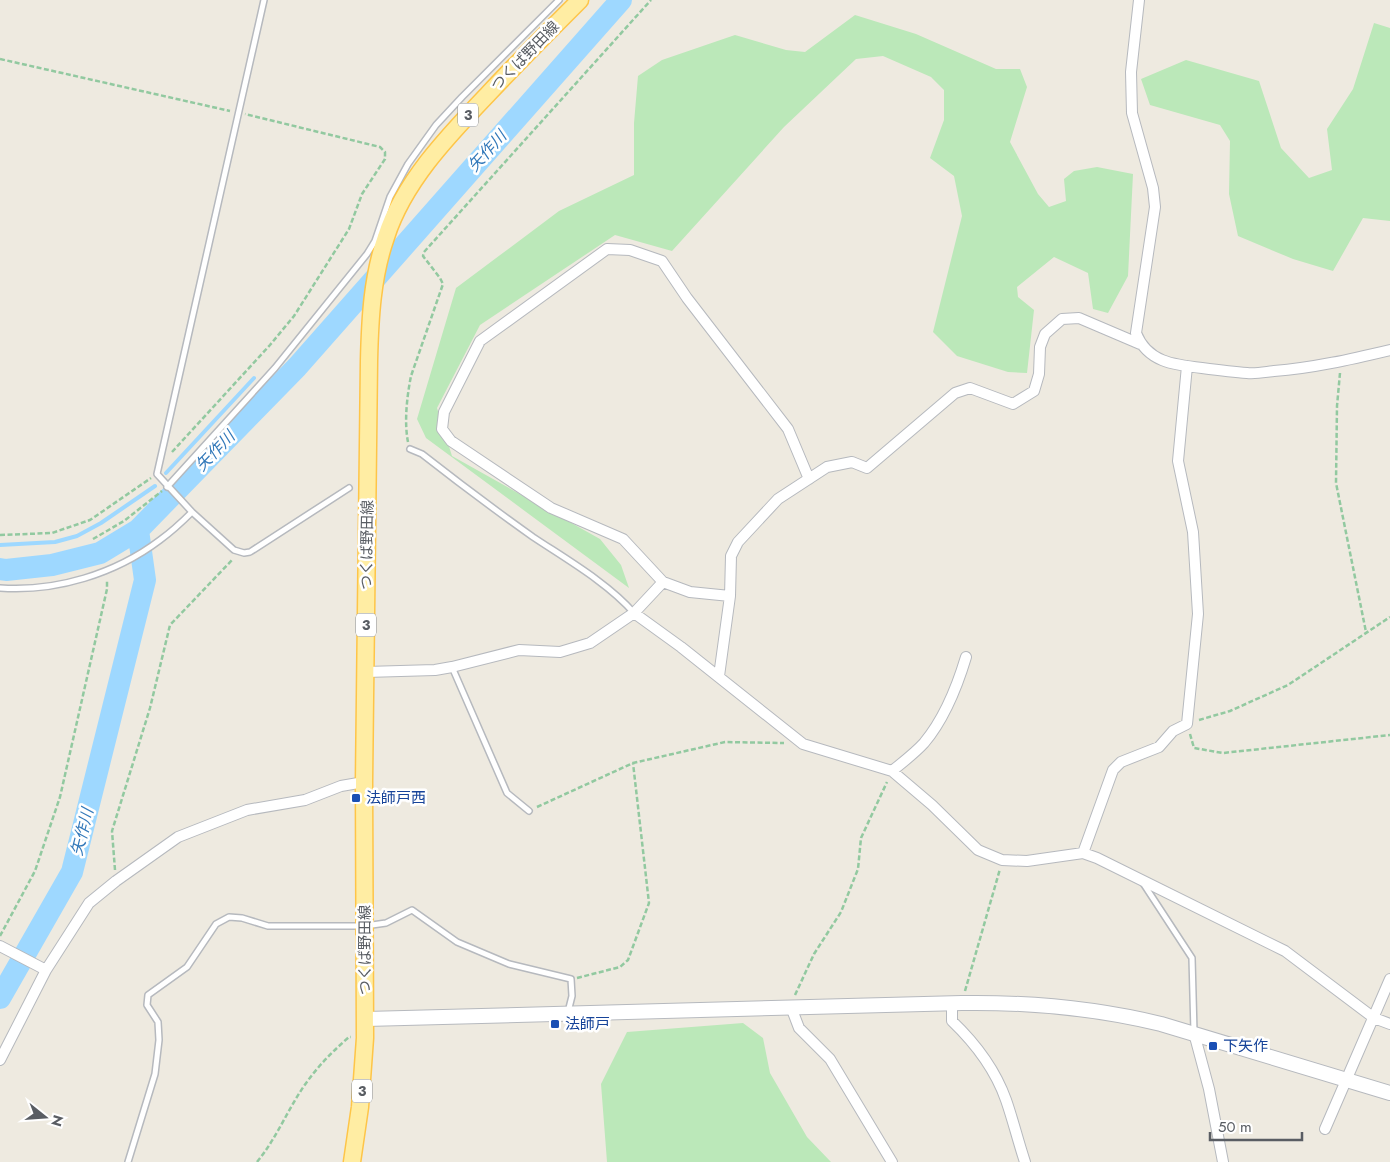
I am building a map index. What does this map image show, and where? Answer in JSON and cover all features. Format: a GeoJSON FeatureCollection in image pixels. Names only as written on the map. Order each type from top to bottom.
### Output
{"type":"FeatureCollection","features":[{"type":"Feature","properties":{"kind":"main road","name":"つくば野田線"},"geometry":{"type":"LineString","coordinates":[[352,1162],[360,1107],[366,1038],[364,782],[370,323],[382,240],[412,184],[437,151],[466,116],[580,0]]}},
{"type":"Feature","properties":{"kind":"street"},"geometry":{"type":"LineString","coordinates":[[1139,0],[1131,72],[1132,113],[1153,188],[1154,207],[1136,332],[1140,344],[1144,349],[1163,361],[1187,366],[1249,373],[1292,370],[1390,350]]}},
{"type":"Feature","properties":{"kind":"street"},"geometry":{"type":"LineString","coordinates":[[730,596],[690,592],[663,582],[623,538],[551,508],[451,441],[442,429],[444,412],[480,341],[607,249],[630,250],[662,261],[687,298],[788,429],[809,479]]}},
{"type":"Feature","properties":{"kind":"street"},"geometry":{"type":"LineString","coordinates":[[719,676],[730,596],[731,556],[738,542],[778,499],[827,467],[852,462],[868,468],[956,392],[970,388],[1013,404],[1034,391],[1039,374],[1040,348],[1045,334],[1062,319],[1079,318],[1140,344]]}},
{"type":"Feature","properties":{"kind":"street"},"geometry":{"type":"LineString","coordinates":[[1083,854],[1113,770],[1121,762],[1159,747],[1174,731],[1187,724],[1198,614],[1194,532],[1178,461],[1187,366]]}},
{"type":"Feature","properties":{"kind":"street"},"geometry":{"type":"LineString","coordinates":[[366,672],[435,670],[519,650],[560,652],[590,643],[634,613],[663,582]]}},
{"type":"Feature","properties":{"kind":"street"},"geometry":{"type":"LineString","coordinates":[[634,613],[719,676],[803,744],[892,771],[932,805],[978,850],[1002,860],[1027,861],[1083,854],[1097,858],[1285,951],[1374,1018],[1390,1024]]}},
{"type":"Feature","properties":{"kind":"street"},"geometry":{"type":"LineString","coordinates":[[892,771],[923,744],[942,718],[966,657]]}},
{"type":"Feature","properties":{"kind":"street"},"geometry":{"type":"LineString","coordinates":[[0,1060],[42,968],[89,903],[116,881],[178,837],[247,810],[304,800],[341,786],[364,782]]}},
{"type":"Feature","properties":{"kind":"street"},"geometry":{"type":"LineString","coordinates":[[0,943],[42,968]]}},
{"type":"Feature","properties":{"kind":"street"},"geometry":{"type":"LineString","coordinates":[[1324,1129],[1390,979]]}},
{"type":"Feature","properties":{"kind":"street"},"geometry":{"type":"LineString","coordinates":[[957,1003],[952,1021],[988,1062],[1006,1098],[1025,1162]]}},
{"type":"Feature","properties":{"kind":"street"},"geometry":{"type":"LineString","coordinates":[[366,1019],[957,1003],[1024,1004],[1081,1008],[1123,1015],[1194,1033],[1390,1093]]}},
{"type":"Feature","properties":{"kind":"street"},"geometry":{"type":"LineString","coordinates":[[791,1007],[799,1028],[830,1059],[892,1162]]}},
{"type":"Feature","properties":{"kind":"street"},"geometry":{"type":"LineString","coordinates":[[1194,1033],[1223,1162]]}},
{"type":"Feature","properties":{"kind":"lane"},"geometry":{"type":"LineString","coordinates":[[264,0],[156,474],[192,512],[234,550],[240,553],[250,552],[349,488]]}},
{"type":"Feature","properties":{"kind":"lane"},"geometry":{"type":"LineString","coordinates":[[168,488],[275,368],[367,254],[382,240],[390,197],[408,164],[436,125],[559,0]]}},
{"type":"Feature","properties":{"kind":"lane"},"geometry":{"type":"LineString","coordinates":[[410,449],[422,454],[495,510],[580,568],[624,602],[634,613]]}},
{"type":"Feature","properties":{"kind":"lane"},"geometry":{"type":"LineString","coordinates":[[0,588],[40,588],[72,582],[106,571],[155,544],[192,512]]}},
{"type":"Feature","properties":{"kind":"lane"},"geometry":{"type":"LineString","coordinates":[[452,667],[507,793],[530,811]]}},
{"type":"Feature","properties":{"kind":"lane"},"geometry":{"type":"LineString","coordinates":[[1142,881],[1192,958],[1194,1033]]}},
{"type":"Feature","properties":{"kind":"lane"},"geometry":{"type":"LineString","coordinates":[[128,1162],[155,1074],[159,1040],[158,1022],[147,1005],[148,995],[187,967],[216,924],[229,917],[242,918],[268,926],[365,926],[386,923],[412,910],[457,942],[509,964],[571,979],[572,996],[568,1015]]}},
{"type":"Feature","properties":{"kind":"path"},"geometry":{"type":"LineString","coordinates":[[410,449],[407,434],[411,376],[443,284],[423,256],[424,252],[651,0]]}},
{"type":"Feature","properties":{"kind":"path"},"geometry":{"type":"LineString","coordinates":[[0,59],[238,112],[380,147],[385,152],[384,159],[362,194],[349,229],[294,316],[181,442],[170,453],[161,457]]}},
{"type":"Feature","properties":{"kind":"path"},"geometry":{"type":"LineString","coordinates":[[1341,361],[1336,406],[1336,483],[1366,632]]}},
{"type":"Feature","properties":{"kind":"path"},"geometry":{"type":"LineString","coordinates":[[0,535],[52,533],[90,520],[156,474]]}},
{"type":"Feature","properties":{"kind":"path"},"geometry":{"type":"LineString","coordinates":[[93,539],[124,521],[168,488]]}},
{"type":"Feature","properties":{"kind":"path"},"geometry":{"type":"LineString","coordinates":[[116,881],[112,831],[150,708],[157,672],[170,625],[240,553]]}},
{"type":"Feature","properties":{"kind":"path"},"geometry":{"type":"LineString","coordinates":[[0,943],[35,871],[60,797],[107,589],[106,571]]}},
{"type":"Feature","properties":{"kind":"path"},"geometry":{"type":"LineString","coordinates":[[1390,617],[1288,685],[1230,711],[1187,724],[1194,748],[1223,752],[1390,735]]}},
{"type":"Feature","properties":{"kind":"path"},"geometry":{"type":"LineString","coordinates":[[530,811],[632,763],[724,742],[803,744]]}},
{"type":"Feature","properties":{"kind":"path"},"geometry":{"type":"LineString","coordinates":[[571,979],[620,967],[628,960],[649,903],[632,763]]}},
{"type":"Feature","properties":{"kind":"path"},"geometry":{"type":"LineString","coordinates":[[791,1007],[814,954],[841,912],[858,869],[861,838],[892,771]]}},
{"type":"Feature","properties":{"kind":"path"},"geometry":{"type":"LineString","coordinates":[[957,1003],[1002,860]]}},
{"type":"Feature","properties":{"kind":"path"},"geometry":{"type":"LineString","coordinates":[[257,1162],[270,1147],[304,1086],[328,1055],[349,1038],[366,1038]]}},
{"type":"Feature","properties":{"kind":"green space"},"geometry":{"type":"Polygon","coordinates":[[[855,15],[916,34],[996,69],[1020,69],[1027,87],[1010,142],[1038,194],[1049,207],[1066,201],[1064,179],[1074,171],[1097,167],[1133,174],[1128,276],[1108,313],[1093,309],[1088,273],[1054,257],[1017,287],[1018,297],[1034,310],[1027,373],[1008,372],[957,356],[933,332],[962,216],[954,176],[930,158],[944,120],[944,90],[931,77],[883,56],[856,59],[784,127],[672,251],[615,235],[480,325],[437,408],[452,456],[600,539],[621,565],[629,588],[426,438],[417,419],[456,288],[559,211],[634,175],[634,123],[638,76],[662,60],[735,35],[786,50],[805,52],[855,15]]]}},
{"type":"Feature","properties":{"kind":"green space"},"geometry":{"type":"Polygon","coordinates":[[[1374,23],[1390,28],[1390,221],[1363,218],[1333,271],[1293,259],[1238,236],[1229,194],[1230,141],[1220,125],[1150,105],[1141,79],[1186,60],[1259,81],[1281,148],[1309,178],[1332,170],[1327,129],[1353,89],[1374,23]]]}},
{"type":"Feature","properties":{"kind":"green space"},"geometry":{"type":"Polygon","coordinates":[[[743,1023],[763,1038],[770,1073],[807,1137],[831,1162],[607,1162],[601,1084],[627,1032],[743,1023]]]}},
{"type":"Feature","properties":{"kind":"waterway","name":"矢作川"},"geometry":{"type":"LineString","coordinates":[[0,998],[72,872],[145,580],[138,530],[297,367],[621,0]]}},
{"type":"Feature","properties":{"kind":"waterway"},"geometry":{"type":"LineString","coordinates":[[166,473],[254,378]]}},
{"type":"Feature","properties":{"kind":"waterway"},"geometry":{"type":"LineString","coordinates":[[0,545],[55,542],[77,536],[101,523],[155,486]]}},
{"type":"Feature","properties":{"kind":"waterway"},"geometry":{"type":"LineString","coordinates":[[0,569],[52,565],[100,553],[138,530]]}},
{"type":"Feature","properties":{"kind":"place","name":"法師戸西"},"geometry":{"type":"Point","coordinates":[356,798]}},
{"type":"Feature","properties":{"kind":"place","name":"法師戸"},"geometry":{"type":"Point","coordinates":[555,1024]}},
{"type":"Feature","properties":{"kind":"place","name":"下矢作"},"geometry":{"type":"Point","coordinates":[1213,1046]}}]}
